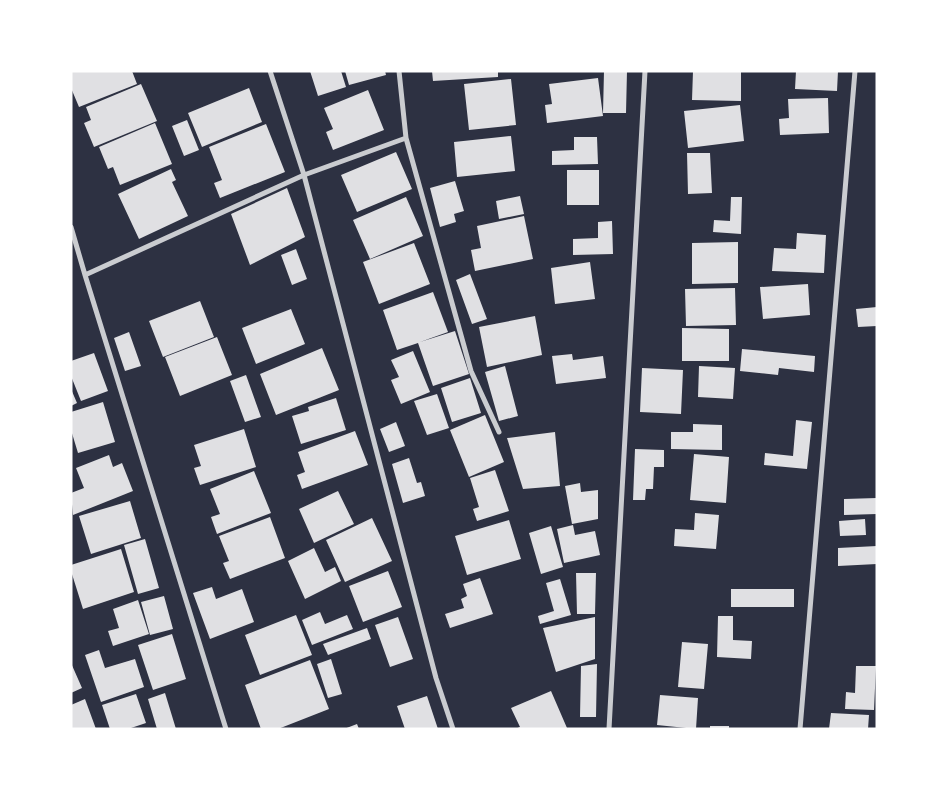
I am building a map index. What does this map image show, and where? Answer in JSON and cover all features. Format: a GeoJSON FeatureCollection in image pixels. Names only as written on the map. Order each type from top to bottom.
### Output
{"type":"FeatureCollection","features":[{"type":"Feature","properties":{"kind":"street"},"geometry":{"type":"LineString","coordinates":[[270,71],[304,175],[436,678],[453,729]]}},
{"type":"Feature","properties":{"kind":"street"},"geometry":{"type":"LineString","coordinates":[[399,71],[406,138],[471,371],[499,432]]}},
{"type":"Feature","properties":{"kind":"street"},"geometry":{"type":"LineString","coordinates":[[609,729],[646,71]]}},
{"type":"Feature","properties":{"kind":"street"},"geometry":{"type":"LineString","coordinates":[[800,729],[855,71]]}},
{"type":"Feature","properties":{"kind":"street"},"geometry":{"type":"LineString","coordinates":[[84,276],[304,175],[406,138]]}},
{"type":"Feature","properties":{"kind":"street"},"geometry":{"type":"LineString","coordinates":[[71,227],[84,276],[226,729]]}},
{"type":"Feature","properties":{"kind":"building"},"geometry":{"type":"Polygon","coordinates":[[[71,71],[132,71],[137,84],[79,107],[71,88],[71,71]]]}},
{"type":"Feature","properties":{"kind":"building"},"geometry":{"type":"Polygon","coordinates":[[[310,71],[341,71],[346,87],[318,96],[310,71]]]}},
{"type":"Feature","properties":{"kind":"building"},"geometry":{"type":"Polygon","coordinates":[[[345,71],[385,71],[386,75],[349,85],[345,71]]]}},
{"type":"Feature","properties":{"kind":"building"},"geometry":{"type":"Polygon","coordinates":[[[432,71],[498,71],[498,77],[433,81],[432,71]]]}},
{"type":"Feature","properties":{"kind":"building"},"geometry":{"type":"Polygon","coordinates":[[[604,71],[627,71],[626,113],[603,113],[604,71]]]}},
{"type":"Feature","properties":{"kind":"building"},"geometry":{"type":"Polygon","coordinates":[[[693,71],[741,71],[741,101],[692,100],[693,71]]]}},
{"type":"Feature","properties":{"kind":"building"},"geometry":{"type":"Polygon","coordinates":[[[796,71],[838,71],[837,91],[795,89],[796,71]]]}},
{"type":"Feature","properties":{"kind":"building"},"geometry":{"type":"Polygon","coordinates":[[[598,78],[603,116],[547,123],[545,105],[552,104],[549,84],[598,78]]]}},
{"type":"Feature","properties":{"kind":"building"},"geometry":{"type":"Polygon","coordinates":[[[511,79],[516,125],[469,130],[464,84],[511,79]]]}},
{"type":"Feature","properties":{"kind":"building"},"geometry":{"type":"Polygon","coordinates":[[[141,84],[157,121],[94,147],[84,123],[91,120],[86,107],[141,84]]]}},
{"type":"Feature","properties":{"kind":"building"},"geometry":{"type":"Polygon","coordinates":[[[249,88],[262,122],[202,147],[188,113],[249,88]]]}},
{"type":"Feature","properties":{"kind":"building"},"geometry":{"type":"Polygon","coordinates":[[[368,90],[384,130],[333,150],[326,132],[333,129],[324,108],[368,90]]]}},
{"type":"Feature","properties":{"kind":"building"},"geometry":{"type":"Polygon","coordinates":[[[828,98],[829,133],[780,135],[779,119],[789,118],[788,99],[828,98]]]}},
{"type":"Feature","properties":{"kind":"building"},"geometry":{"type":"Polygon","coordinates":[[[740,105],[744,141],[688,148],[684,111],[740,105]]]}},
{"type":"Feature","properties":{"kind":"building"},"geometry":{"type":"Polygon","coordinates":[[[187,120],[199,150],[184,156],[172,126],[187,120]]]}},
{"type":"Feature","properties":{"kind":"building"},"geometry":{"type":"Polygon","coordinates":[[[155,123],[172,164],[120,185],[113,167],[108,169],[99,147],[155,123]]]}},
{"type":"Feature","properties":{"kind":"building"},"geometry":{"type":"Polygon","coordinates":[[[266,124],[285,172],[220,198],[214,183],[222,180],[209,147],[266,124]]]}},
{"type":"Feature","properties":{"kind":"building"},"geometry":{"type":"Polygon","coordinates":[[[511,136],[515,171],[457,177],[454,142],[511,136]]]}},
{"type":"Feature","properties":{"kind":"building"},"geometry":{"type":"Polygon","coordinates":[[[574,137],[597,137],[598,164],[552,165],[552,151],[574,150],[574,137]]]}},
{"type":"Feature","properties":{"kind":"building"},"geometry":{"type":"Polygon","coordinates":[[[396,152],[412,189],[357,212],[341,175],[396,152]]]}},
{"type":"Feature","properties":{"kind":"building"},"geometry":{"type":"Polygon","coordinates":[[[687,153],[710,153],[712,193],[688,194],[687,153]]]}},
{"type":"Feature","properties":{"kind":"building"},"geometry":{"type":"Polygon","coordinates":[[[171,169],[176,180],[172,182],[188,216],[139,239],[118,194],[171,169]]]}},
{"type":"Feature","properties":{"kind":"building"},"geometry":{"type":"Polygon","coordinates":[[[567,170],[599,170],[599,205],[567,205],[567,170]]]}},
{"type":"Feature","properties":{"kind":"building"},"geometry":{"type":"Polygon","coordinates":[[[455,181],[464,211],[454,214],[456,222],[440,227],[430,188],[455,181]]]}},
{"type":"Feature","properties":{"kind":"building"},"geometry":{"type":"Polygon","coordinates":[[[287,188],[305,237],[250,265],[231,214],[287,188]]]}},
{"type":"Feature","properties":{"kind":"building"},"geometry":{"type":"Polygon","coordinates":[[[520,196],[524,214],[499,219],[496,201],[520,196]]]}},
{"type":"Feature","properties":{"kind":"building"},"geometry":{"type":"Polygon","coordinates":[[[406,197],[423,236],[370,259],[353,220],[406,197]]]}},
{"type":"Feature","properties":{"kind":"building"},"geometry":{"type":"Polygon","coordinates":[[[731,197],[742,197],[741,234],[713,232],[714,220],[730,221],[731,197]]]}},
{"type":"Feature","properties":{"kind":"building"},"geometry":{"type":"Polygon","coordinates":[[[524,216],[533,259],[475,271],[471,250],[481,248],[477,226],[524,216]]]}},
{"type":"Feature","properties":{"kind":"building"},"geometry":{"type":"Polygon","coordinates":[[[612,221],[613,254],[573,255],[573,239],[598,238],[598,222],[612,221]]]}},
{"type":"Feature","properties":{"kind":"building"},"geometry":{"type":"Polygon","coordinates":[[[797,233],[826,235],[824,273],[772,271],[774,248],[796,249],[797,233]]]}},
{"type":"Feature","properties":{"kind":"building"},"geometry":{"type":"Polygon","coordinates":[[[738,242],[738,283],[692,284],[692,243],[738,242]]]}},
{"type":"Feature","properties":{"kind":"building"},"geometry":{"type":"Polygon","coordinates":[[[414,243],[430,284],[379,304],[363,262],[414,243]]]}},
{"type":"Feature","properties":{"kind":"building"},"geometry":{"type":"Polygon","coordinates":[[[296,249],[307,279],[292,285],[281,255],[296,249]]]}},
{"type":"Feature","properties":{"kind":"building"},"geometry":{"type":"Polygon","coordinates":[[[590,262],[595,299],[555,304],[551,268],[590,262]]]}},
{"type":"Feature","properties":{"kind":"building"},"geometry":{"type":"Polygon","coordinates":[[[470,274],[487,319],[472,324],[456,280],[470,274]]]}},
{"type":"Feature","properties":{"kind":"building"},"geometry":{"type":"Polygon","coordinates":[[[808,284],[810,315],[763,319],[760,287],[808,284]]]}},
{"type":"Feature","properties":{"kind":"building"},"geometry":{"type":"Polygon","coordinates":[[[735,288],[736,325],[686,326],[685,289],[735,288]]]}},
{"type":"Feature","properties":{"kind":"building"},"geometry":{"type":"Polygon","coordinates":[[[433,292],[448,332],[420,342],[455,331],[469,374],[433,386],[418,343],[397,350],[383,310],[433,292]]]}},
{"type":"Feature","properties":{"kind":"building"},"geometry":{"type":"Polygon","coordinates":[[[200,301],[214,337],[163,357],[149,321],[200,301]]]}},
{"type":"Feature","properties":{"kind":"building"},"geometry":{"type":"Polygon","coordinates":[[[877,307],[877,326],[858,327],[856,309],[877,307]]]}},
{"type":"Feature","properties":{"kind":"building"},"geometry":{"type":"Polygon","coordinates":[[[291,309],[305,344],[256,364],[242,328],[291,309]]]}},
{"type":"Feature","properties":{"kind":"building"},"geometry":{"type":"Polygon","coordinates":[[[535,316],[542,355],[487,367],[479,327],[535,316]]]}},
{"type":"Feature","properties":{"kind":"building"},"geometry":{"type":"Polygon","coordinates":[[[682,328],[729,329],[729,361],[682,361],[682,328]]]}},
{"type":"Feature","properties":{"kind":"building"},"geometry":{"type":"Polygon","coordinates":[[[129,332],[141,366],[125,371],[114,338],[129,332]]]}},
{"type":"Feature","properties":{"kind":"building"},"geometry":{"type":"Polygon","coordinates":[[[217,337],[232,375],[180,396],[165,357],[217,337]]]}},
{"type":"Feature","properties":{"kind":"building"},"geometry":{"type":"Polygon","coordinates":[[[322,348],[339,390],[276,415],[260,374],[322,348]]]}},
{"type":"Feature","properties":{"kind":"building"},"geometry":{"type":"Polygon","coordinates":[[[742,349],[815,356],[814,372],[779,368],[778,375],[740,371],[742,349]]]}},
{"type":"Feature","properties":{"kind":"building"},"geometry":{"type":"Polygon","coordinates":[[[413,351],[430,392],[401,404],[391,380],[399,377],[391,360],[413,351]]]}},
{"type":"Feature","properties":{"kind":"building"},"geometry":{"type":"Polygon","coordinates":[[[94,353],[108,391],[81,401],[71,376],[71,361],[94,353]]]}},
{"type":"Feature","properties":{"kind":"building"},"geometry":{"type":"Polygon","coordinates":[[[572,354],[573,360],[603,356],[606,378],[556,384],[552,356],[572,354]]]}},
{"type":"Feature","properties":{"kind":"building"},"geometry":{"type":"Polygon","coordinates":[[[505,366],[518,416],[499,421],[485,372],[505,366]]]}},
{"type":"Feature","properties":{"kind":"building"},"geometry":{"type":"Polygon","coordinates":[[[699,366],[735,368],[733,399],[698,397],[699,366]]]}},
{"type":"Feature","properties":{"kind":"building"},"geometry":{"type":"Polygon","coordinates":[[[642,368],[683,370],[681,414],[640,412],[642,368]]]}},
{"type":"Feature","properties":{"kind":"building"},"geometry":{"type":"Polygon","coordinates":[[[246,375],[261,417],[245,422],[230,381],[246,375]]]}},
{"type":"Feature","properties":{"kind":"building"},"geometry":{"type":"Polygon","coordinates":[[[470,378],[481,413],[452,422],[441,388],[470,378]]]}},
{"type":"Feature","properties":{"kind":"building"},"geometry":{"type":"Polygon","coordinates":[[[71,389],[77,403],[71,406],[71,389]]]}},
{"type":"Feature","properties":{"kind":"building"},"geometry":{"type":"Polygon","coordinates":[[[437,394],[449,428],[427,435],[414,401],[437,394]]]}},
{"type":"Feature","properties":{"kind":"building"},"geometry":{"type":"Polygon","coordinates":[[[336,398],[346,430],[301,444],[292,416],[309,411],[308,407],[336,398]]]}},
{"type":"Feature","properties":{"kind":"building"},"geometry":{"type":"Polygon","coordinates":[[[103,402],[115,442],[78,453],[71,430],[71,412],[103,402]]]}},
{"type":"Feature","properties":{"kind":"building"},"geometry":{"type":"Polygon","coordinates":[[[485,415],[504,462],[469,477],[450,430],[485,415]]]}},
{"type":"Feature","properties":{"kind":"building"},"geometry":{"type":"Polygon","coordinates":[[[796,420],[812,422],[807,469],[764,465],[765,453],[793,456],[796,420]]]}},
{"type":"Feature","properties":{"kind":"building"},"geometry":{"type":"Polygon","coordinates":[[[396,422],[405,446],[389,452],[380,429],[396,422]]]}},
{"type":"Feature","properties":{"kind":"building"},"geometry":{"type":"Polygon","coordinates":[[[693,424],[722,425],[722,450],[671,449],[671,432],[693,432],[693,424]]]}},
{"type":"Feature","properties":{"kind":"building"},"geometry":{"type":"Polygon","coordinates":[[[244,429],[256,467],[200,485],[194,468],[201,466],[194,445],[244,429]]]}},
{"type":"Feature","properties":{"kind":"building"},"geometry":{"type":"Polygon","coordinates":[[[355,431],[368,465],[302,489],[297,475],[305,472],[298,452],[355,431]]]}},
{"type":"Feature","properties":{"kind":"building"},"geometry":{"type":"Polygon","coordinates":[[[555,432],[560,486],[523,489],[507,438],[555,432]]]}},
{"type":"Feature","properties":{"kind":"building"},"geometry":{"type":"Polygon","coordinates":[[[635,449],[664,450],[664,467],[654,467],[653,489],[646,489],[645,500],[633,500],[635,449]]]}},
{"type":"Feature","properties":{"kind":"building"},"geometry":{"type":"Polygon","coordinates":[[[694,454],[729,457],[726,503],[690,500],[694,454]]]}},
{"type":"Feature","properties":{"kind":"building"},"geometry":{"type":"Polygon","coordinates":[[[109,455],[113,467],[122,463],[133,491],[73,515],[71,493],[84,488],[76,468],[109,455]]]}},
{"type":"Feature","properties":{"kind":"building"},"geometry":{"type":"Polygon","coordinates":[[[409,458],[417,483],[421,482],[425,496],[403,503],[392,464],[409,458]]]}},
{"type":"Feature","properties":{"kind":"building"},"geometry":{"type":"Polygon","coordinates":[[[495,470],[509,511],[477,521],[473,509],[479,507],[470,478],[495,470]]]}},
{"type":"Feature","properties":{"kind":"building"},"geometry":{"type":"Polygon","coordinates":[[[254,471],[271,513],[217,534],[211,517],[220,514],[210,489],[254,471]]]}},
{"type":"Feature","properties":{"kind":"building"},"geometry":{"type":"Polygon","coordinates":[[[580,483],[581,492],[598,490],[598,519],[572,524],[565,486],[580,483]]]}},
{"type":"Feature","properties":{"kind":"building"},"geometry":{"type":"Polygon","coordinates":[[[338,491],[354,524],[314,543],[299,509],[338,491]]]}},
{"type":"Feature","properties":{"kind":"building"},"geometry":{"type":"Polygon","coordinates":[[[877,498],[877,514],[844,515],[844,499],[877,498]]]}},
{"type":"Feature","properties":{"kind":"building"},"geometry":{"type":"Polygon","coordinates":[[[130,501],[141,538],[91,554],[79,516],[130,501]]]}},
{"type":"Feature","properties":{"kind":"building"},"geometry":{"type":"Polygon","coordinates":[[[695,513],[719,515],[716,549],[674,546],[675,529],[694,530],[695,513]]]}},
{"type":"Feature","properties":{"kind":"building"},"geometry":{"type":"Polygon","coordinates":[[[270,517],[285,558],[230,579],[223,563],[229,561],[219,536],[270,517]]]}},
{"type":"Feature","properties":{"kind":"building"},"geometry":{"type":"Polygon","coordinates":[[[372,518],[392,561],[345,582],[326,540],[372,518]]]}},
{"type":"Feature","properties":{"kind":"building"},"geometry":{"type":"Polygon","coordinates":[[[865,519],[866,535],[840,536],[839,521],[865,519]]]}},
{"type":"Feature","properties":{"kind":"building"},"geometry":{"type":"Polygon","coordinates":[[[509,520],[521,559],[467,575],[455,536],[509,520]]]}},
{"type":"Feature","properties":{"kind":"building"},"geometry":{"type":"Polygon","coordinates":[[[573,525],[575,535],[595,531],[600,555],[564,563],[557,529],[573,525]]]}},
{"type":"Feature","properties":{"kind":"building"},"geometry":{"type":"Polygon","coordinates":[[[551,526],[563,567],[541,574],[529,533],[551,526]]]}},
{"type":"Feature","properties":{"kind":"building"},"geometry":{"type":"Polygon","coordinates":[[[145,539],[159,588],[138,594],[124,545],[145,539]]]}},
{"type":"Feature","properties":{"kind":"building"},"geometry":{"type":"Polygon","coordinates":[[[877,546],[877,564],[838,566],[838,548],[877,546]]]}},
{"type":"Feature","properties":{"kind":"building"},"geometry":{"type":"Polygon","coordinates":[[[314,548],[325,572],[335,567],[341,581],[305,599],[288,561],[314,548]]]}},
{"type":"Feature","properties":{"kind":"building"},"geometry":{"type":"Polygon","coordinates":[[[121,549],[134,592],[83,609],[71,571],[71,565],[121,549]]]}},
{"type":"Feature","properties":{"kind":"building"},"geometry":{"type":"Polygon","coordinates":[[[388,571],[402,607],[363,622],[349,586],[388,571]]]}},
{"type":"Feature","properties":{"kind":"building"},"geometry":{"type":"Polygon","coordinates":[[[576,573],[596,573],[595,614],[577,614],[576,573]]]}},
{"type":"Feature","properties":{"kind":"building"},"geometry":{"type":"Polygon","coordinates":[[[480,578],[493,614],[450,628],[445,614],[464,608],[461,599],[467,596],[463,584],[480,578]]]}},
{"type":"Feature","properties":{"kind":"building"},"geometry":{"type":"Polygon","coordinates":[[[560,579],[571,615],[540,624],[538,616],[554,611],[546,583],[560,579]]]}},
{"type":"Feature","properties":{"kind":"building"},"geometry":{"type":"Polygon","coordinates":[[[212,587],[216,599],[242,589],[254,622],[210,639],[193,593],[212,587]]]}},
{"type":"Feature","properties":{"kind":"building"},"geometry":{"type":"Polygon","coordinates":[[[731,589],[794,589],[794,607],[731,607],[731,589]]]}},
{"type":"Feature","properties":{"kind":"building"},"geometry":{"type":"Polygon","coordinates":[[[164,596],[173,629],[150,635],[141,602],[164,596]]]}},
{"type":"Feature","properties":{"kind":"building"},"geometry":{"type":"Polygon","coordinates":[[[138,600],[149,634],[113,646],[108,631],[119,628],[113,609],[138,600]]]}},
{"type":"Feature","properties":{"kind":"building"},"geometry":{"type":"Polygon","coordinates":[[[320,612],[325,624],[347,615],[353,629],[312,645],[302,620],[320,612]]]}},
{"type":"Feature","properties":{"kind":"building"},"geometry":{"type":"Polygon","coordinates":[[[296,615],[312,655],[260,675],[245,635],[296,615]]]}},
{"type":"Feature","properties":{"kind":"building"},"geometry":{"type":"Polygon","coordinates":[[[718,616],[733,616],[733,640],[752,641],[751,659],[717,657],[718,616]]]}},
{"type":"Feature","properties":{"kind":"building"},"geometry":{"type":"Polygon","coordinates":[[[398,617],[413,659],[390,667],[375,625],[398,617]]]}},
{"type":"Feature","properties":{"kind":"building"},"geometry":{"type":"Polygon","coordinates":[[[595,617],[595,659],[556,672],[543,628],[595,617]]]}},
{"type":"Feature","properties":{"kind":"building"},"geometry":{"type":"Polygon","coordinates":[[[367,628],[371,639],[328,655],[323,644],[367,628]]]}},
{"type":"Feature","properties":{"kind":"building"},"geometry":{"type":"Polygon","coordinates":[[[172,634],[186,679],[153,690],[138,645],[172,634]]]}},
{"type":"Feature","properties":{"kind":"building"},"geometry":{"type":"Polygon","coordinates":[[[682,642],[708,644],[704,689],[678,687],[682,642]]]}},
{"type":"Feature","properties":{"kind":"building"},"geometry":{"type":"Polygon","coordinates":[[[99,650],[105,668],[135,659],[144,687],[101,702],[85,655],[99,650]]]}},
{"type":"Feature","properties":{"kind":"building"},"geometry":{"type":"Polygon","coordinates":[[[331,659],[342,694],[328,698],[317,664],[331,659]]]}},
{"type":"Feature","properties":{"kind":"building"},"geometry":{"type":"Polygon","coordinates":[[[310,660],[329,709],[278,729],[261,729],[245,685],[310,660]]]}},
{"type":"Feature","properties":{"kind":"building"},"geometry":{"type":"Polygon","coordinates":[[[71,663],[82,688],[71,693],[71,663]]]}},
{"type":"Feature","properties":{"kind":"building"},"geometry":{"type":"Polygon","coordinates":[[[597,664],[596,717],[580,717],[581,666],[597,664]]]}},
{"type":"Feature","properties":{"kind":"building"},"geometry":{"type":"Polygon","coordinates":[[[856,666],[876,666],[874,710],[845,709],[846,692],[855,693],[856,666]]]}},
{"type":"Feature","properties":{"kind":"building"},"geometry":{"type":"Polygon","coordinates":[[[551,691],[567,728],[515,729],[520,727],[511,708],[551,691]]]}},
{"type":"Feature","properties":{"kind":"building"},"geometry":{"type":"Polygon","coordinates":[[[165,693],[176,729],[157,729],[148,699],[165,693]]]}},
{"type":"Feature","properties":{"kind":"building"},"geometry":{"type":"Polygon","coordinates":[[[136,694],[146,723],[128,729],[110,729],[102,705],[136,694]]]}},
{"type":"Feature","properties":{"kind":"building"},"geometry":{"type":"Polygon","coordinates":[[[660,695],[698,698],[696,729],[657,725],[660,695]]]}},
{"type":"Feature","properties":{"kind":"building"},"geometry":{"type":"Polygon","coordinates":[[[427,696],[438,729],[405,729],[397,706],[427,696]]]}},
{"type":"Feature","properties":{"kind":"building"},"geometry":{"type":"Polygon","coordinates":[[[85,699],[96,729],[71,729],[71,705],[85,699]]]}},
{"type":"Feature","properties":{"kind":"building"},"geometry":{"type":"Polygon","coordinates":[[[831,713],[869,715],[868,729],[829,729],[831,713]]]}},
{"type":"Feature","properties":{"kind":"building"},"geometry":{"type":"Polygon","coordinates":[[[357,724],[359,729],[344,729],[357,724]]]}},
{"type":"Feature","properties":{"kind":"building"},"geometry":{"type":"Polygon","coordinates":[[[710,726],[729,726],[729,729],[710,729],[710,726]]]}}]}
